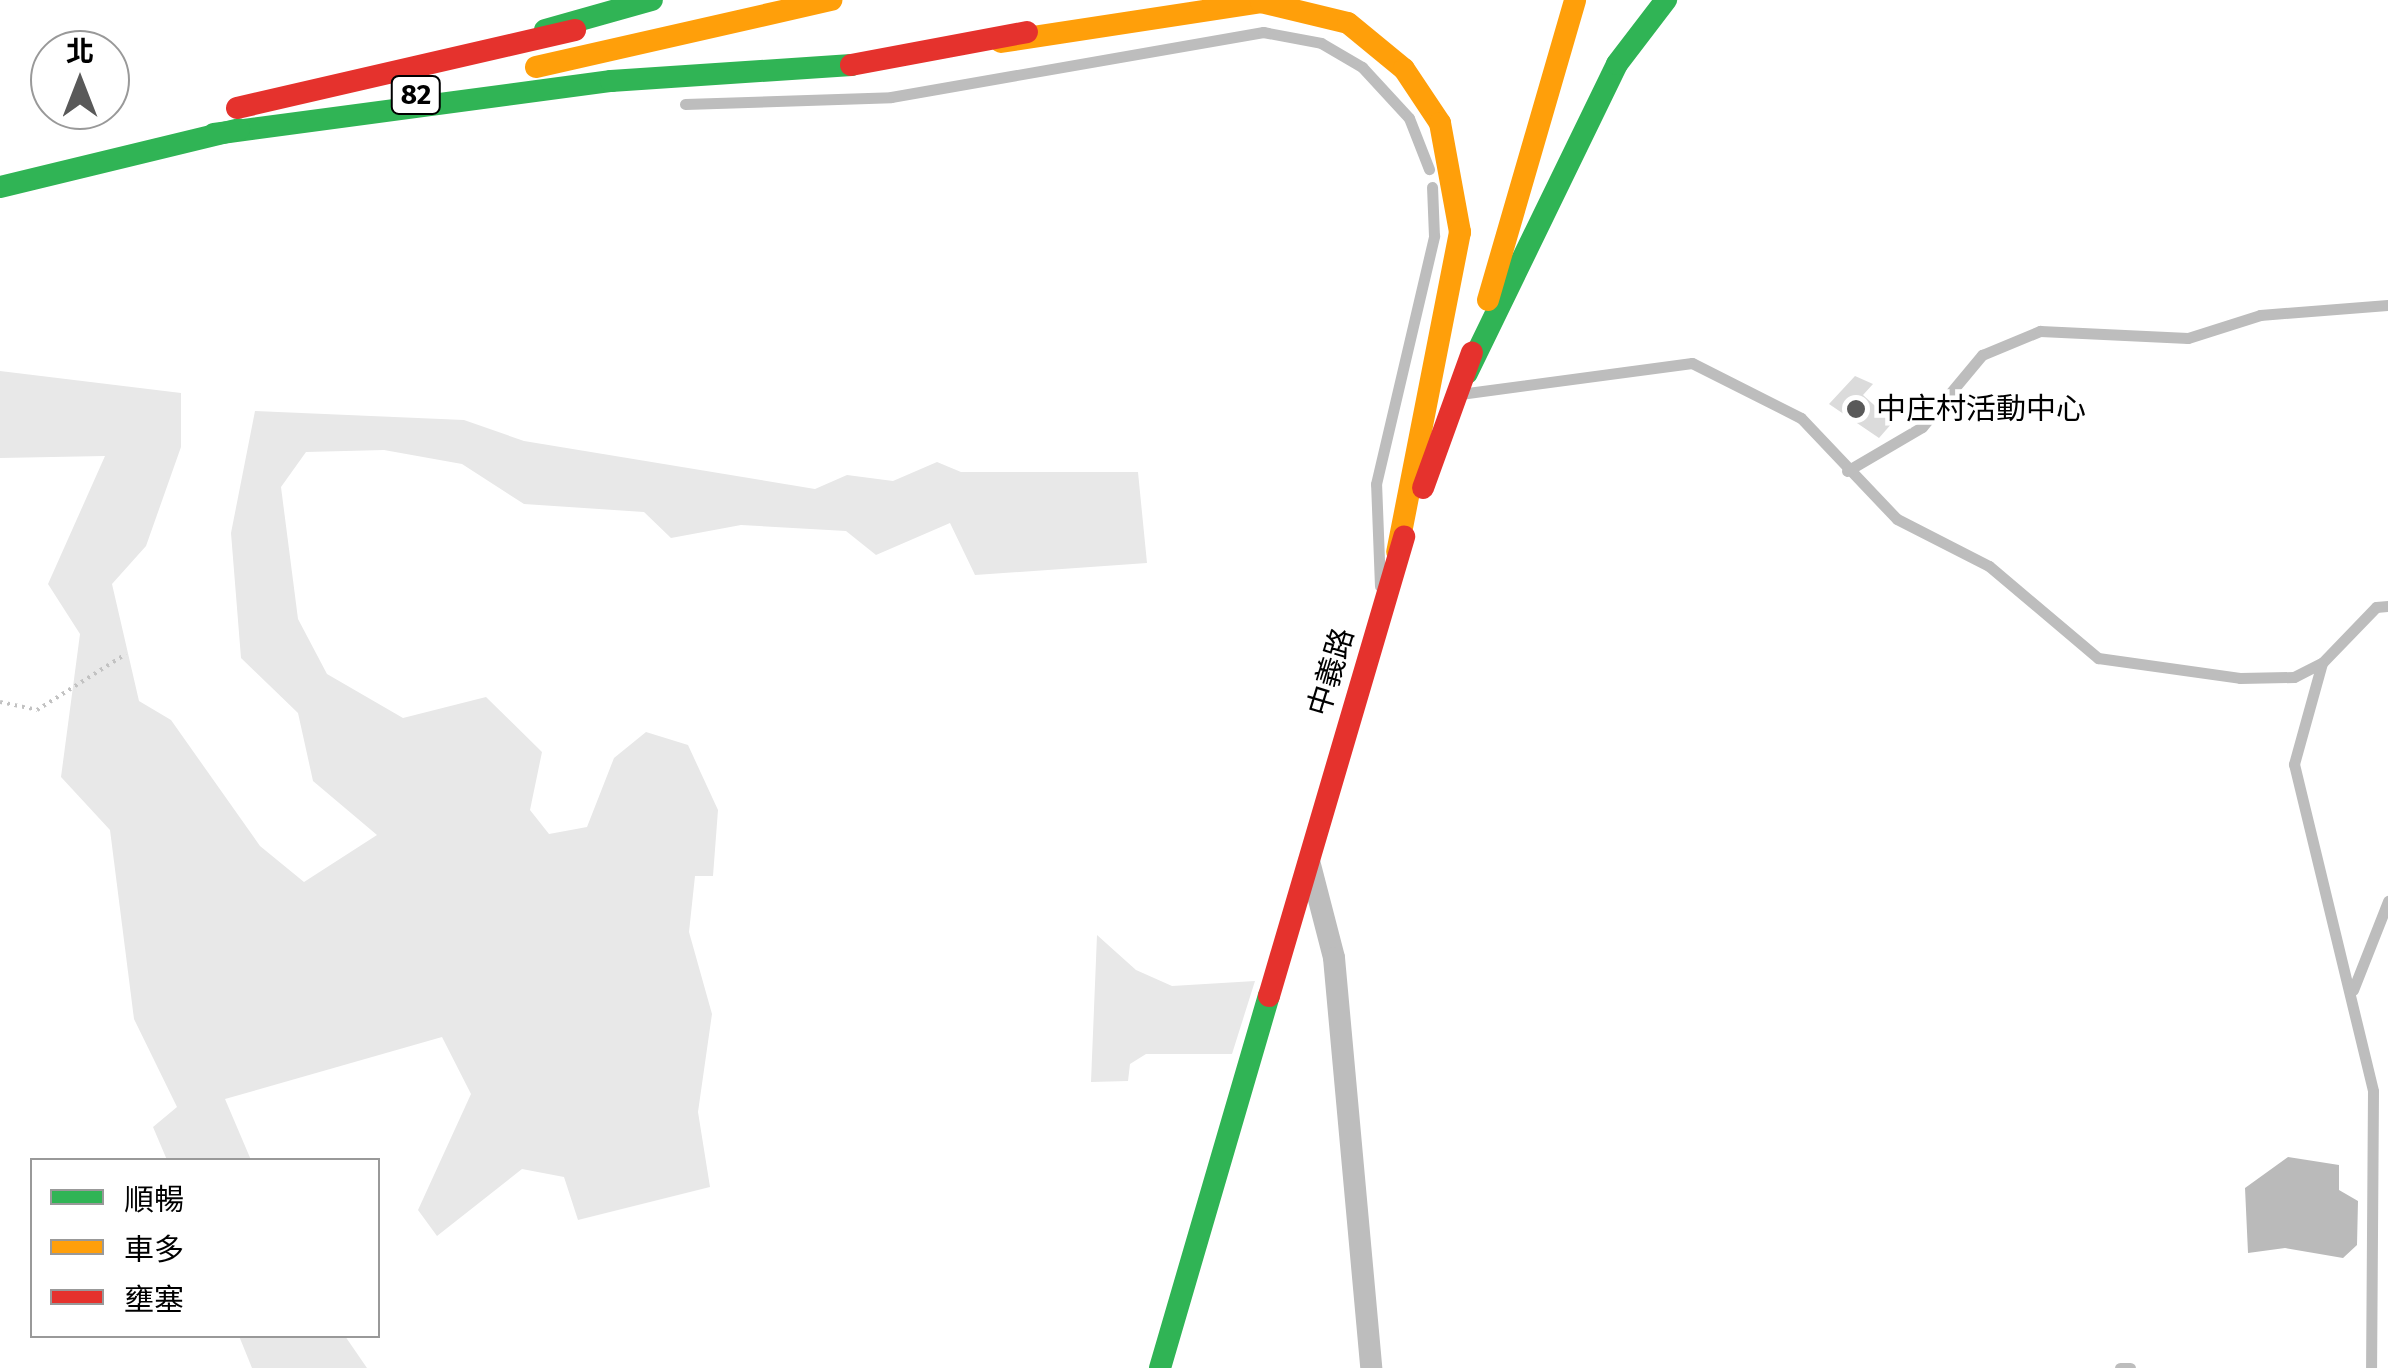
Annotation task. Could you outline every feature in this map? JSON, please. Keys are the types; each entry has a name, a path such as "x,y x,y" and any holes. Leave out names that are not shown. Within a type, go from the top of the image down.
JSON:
{"main road":[{"path":"415,67 652,0"},
{"name":"82","path":"0,187 214,134 832,0"},
{"path":"1002,42 1116,0"},
{"name":"中義路","path":"1160,1368 1397,552 1463,383 1575,0"},
{"path":"1463,383 1616,64 1666,0"},
{"path":"214,134 611,81 895,62 1261,2 1308,8 1380,44 1440,122 1454,178 1457,271 1397,552"},
{"name":"82","path":"0,162 686,4"}],"street":[{"path":"1308,856 1334,958 1371,1368"}],"lane":[{"path":"686,104 891,97 1236,31 1321,43 1362,67 1388,88 1423,143 1435,210 1376,484 1384,604"},
{"path":"1847,471 1922,427 1982,356 2040,331 2188,338 2260,314 2388,305"},
{"path":"1432,387 1692,363 1801,418 1847,471 1897,519 1988,566 2098,658 2240,678 2294,678 2322,663 2376,607 2388,606"},
{"path":"2322,663 2294,764 2353,990 2373,1091 2370,1368"},
{"path":"2353,990 2388,901"},
{"path":"2120,1368 2130,1368"}],"path":[{"path":"0,702 37,710 126,654"}],"shaded area":[{"path":"0,371 181,393 181,447 146,546 112,584 139,701 171,720 260,846 304,882 377,835 313,781 298,713 241,658 231,533 255,411 464,420 524,441 815,489 847,475 893,481 937,462 961,472 1138,472 1147,563 975,575 950,523 876,555 846,531 741,525 671,538 644,512 524,504 462,464 384,450 306,452 281,487 298,619 327,674 403,718 486,697 542,752 530,810 549,834 587,827 614,758 646,732 688,745 718,810 713,876 695,876 689,932 712,1014 698,1112 710,1187 578,1220 564,1177 522,1169 437,1236 418,1210 471,1094 442,1037 225,1099 250,1158 166,1158 153,1127 177,1107 134,1019 110,830 61,777 80,634 48,584 105,456 0,458"},
{"path":"1097,935 1136,970 1172,986 1255,981 1232,1054 1146,1054 1130,1064 1128,1081 1091,1082"},
{"path":"2288,1157 2339,1165 2339,1190 2358,1201 2357,1245 2343,1258 2285,1248 2248,1253 2245,1188"},
{"path":"240,1338 346,1338 367,1368 252,1368"}],"building":[{"name":"中庄村活動中心","path":"1855,376 1873,384 1863,395 1893,422 1879,438 1829,404"}],"traffic: fast":[{"path":"545,30 652,0"},
{"path":"1467,373 1617,64 1666,0"},
{"path":"214,134 611,81 851,65"},
{"path":"0,187 239,129"},
{"path":"1160,1368 1269,996"}],"traffic: slow":[{"path":"536,67 831,0"},
{"path":"1488,300 1575,0"},
{"path":"1001,42 1261,2 1348,23 1404,69 1440,123 1460,232 1397,552"}],"traffic: jam":[{"path":"237,108 575,30"},
{"path":"851,65 1027,32"},
{"path":"1423,488 1472,353"},
{"path":"1269,996 1404,536"}],"place":[{"name":"中庄村活動中心","path":"1856,409"}]}
